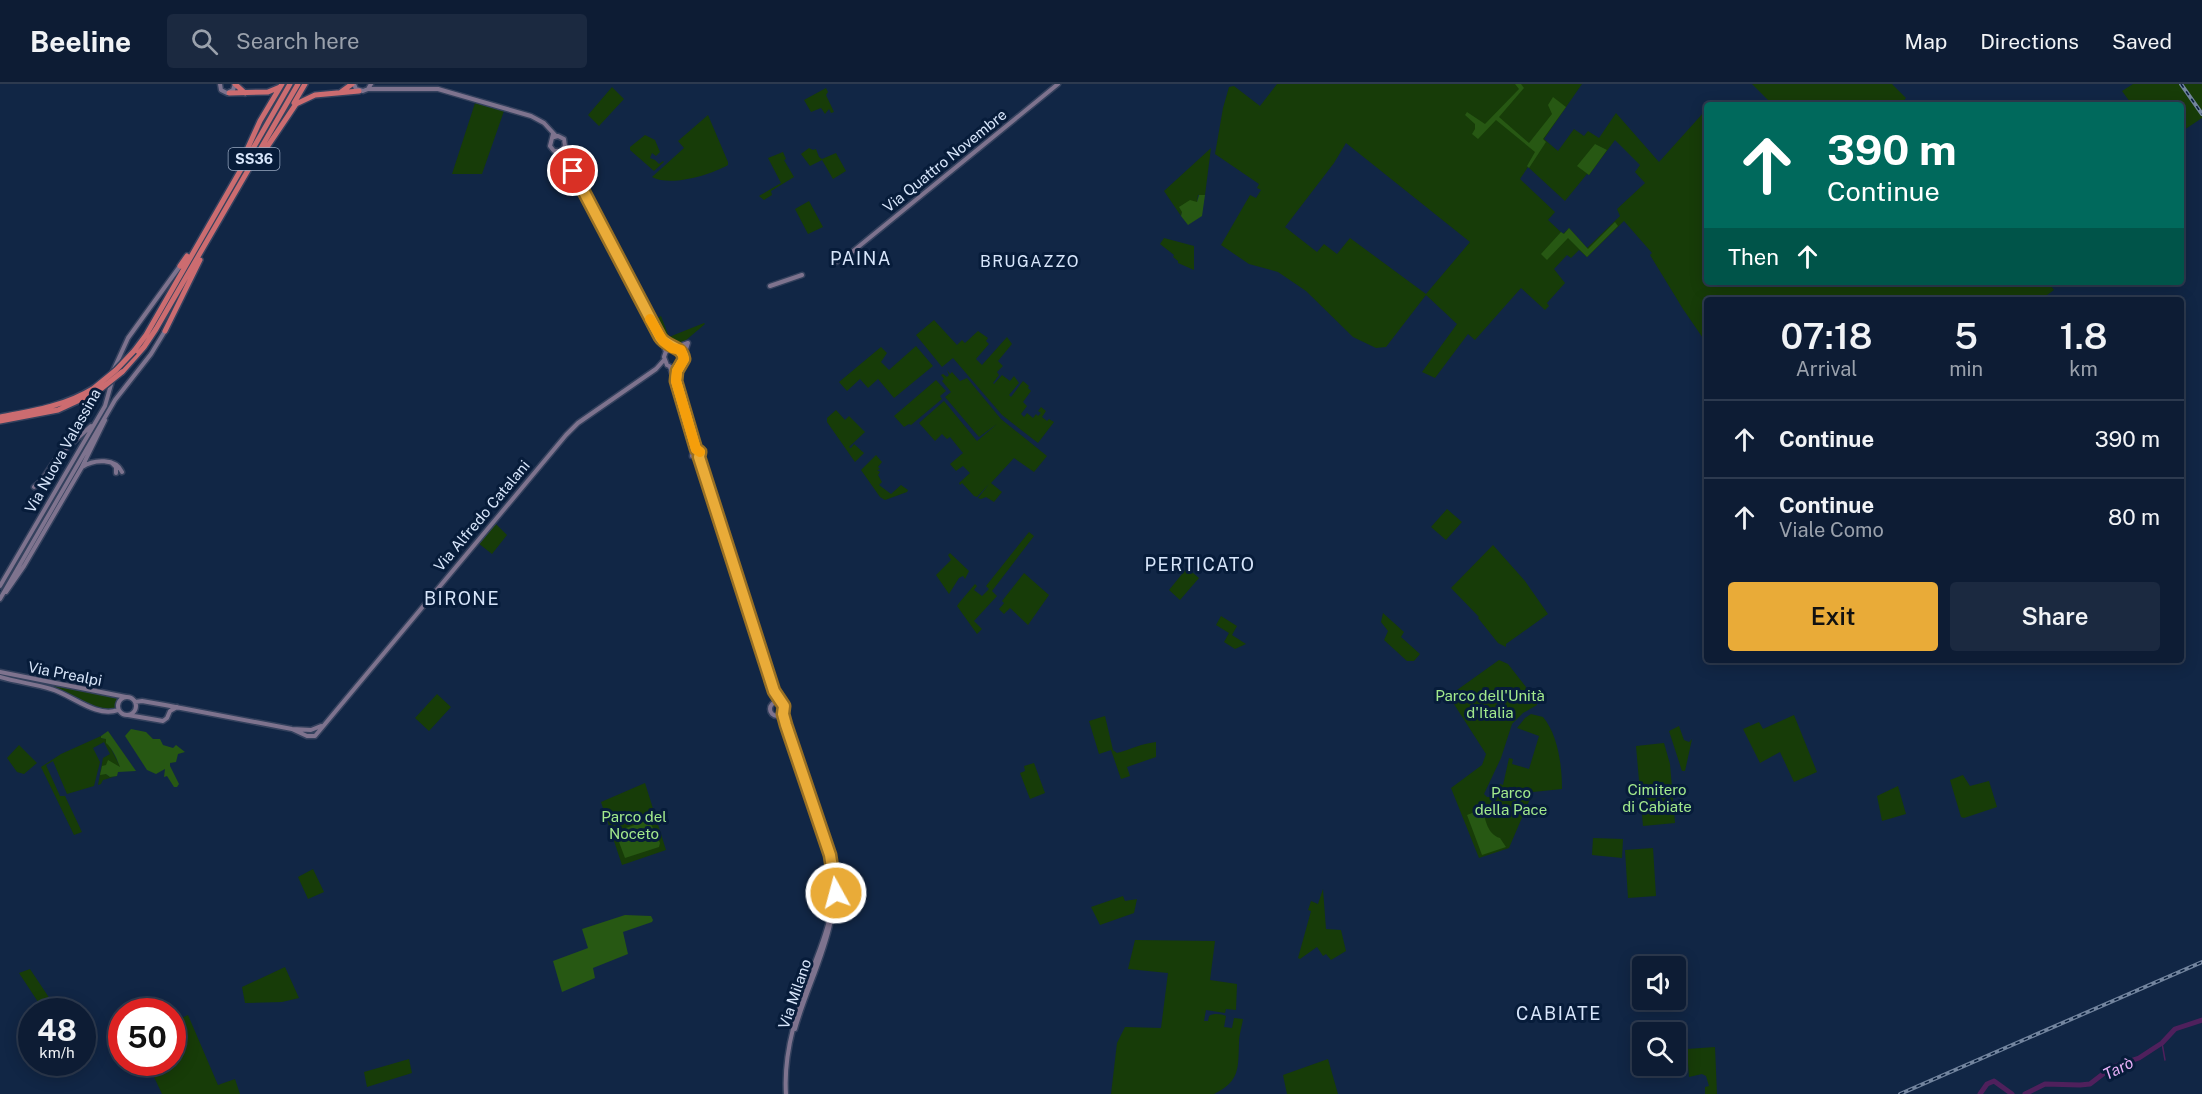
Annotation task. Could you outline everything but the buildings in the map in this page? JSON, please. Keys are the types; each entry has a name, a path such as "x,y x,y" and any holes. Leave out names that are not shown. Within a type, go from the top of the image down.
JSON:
{"highway":[{"path":"235,84 246,93"},
{"path":"229,93 259,93 275,90 282,84"},
{"path":"229,188 257,127 282,84"},
{"name":"SS36","path":"95,390 134,351 146,335 290,84"},
{"name":"SS36","path":"0,419 48,413 78,402 122,372 148,342 298,84"},
{"path":"242,182 274,138 305,84"},
{"path":"340,93 353,84"},
{"path":"292,107 303,99 321,94 359,91"},
{"path":"259,93 267,98 268,108"},
{"name":"SS36","path":"180,266 208,225"},
{"name":"SS36","path":"165,331 211,234"}],"main road":[{"path":"220,84 223,91 229,93 235,84"},
{"path":"353,84 359,91 383,88 438,89 531,116 544,123 554,135 564,139 566,144 562,152"},
{"path":"368,89 373,84 383,88"},
{"name":"Via Quattro Novembre","path":"836,262 846,257 1058,84"},
{"path":"554,135 550,146 554,151 562,152"},
{"path":"562,152 663,341 666,352 664,360 676,381 696,449 700,452 699,457 774,691 785,708 783,714 774,716"},
{"name":"Via Nuova Valassina","path":"0,586 108,399 112,374 122,350 180,266"},
{"path":"770,286 802,275"},
{"name":"Via Nuova Valassina","path":"0,599 118,394 151,354 165,331"},
{"path":"663,341 672,348"},
{"path":"666,352 688,343 683,354 684,359 678,367 676,381"},
{"path":"678,348 683,354"},
{"name":"Via Alfredo Catalani","path":"313,737 566,435 578,423 656,369 664,360"},
{"path":"668,366 678,367"},
{"name":"Via Alfredo Catalani","path":"656,369 668,366"},
{"path":"0,599 25,565 82,467 110,408"},
{"path":"34,487 44,478 59,455 96,421"},
{"path":"89,453 92,460 97,462"},
{"path":"82,467 97,462 111,462 119,466 122,472"},
{"path":"111,462 116,467 116,473"},
{"path":"44,478 46,483"},
{"name":"Via Prealpi","path":"0,672 126,698"},
{"name":"Via Prealpi","path":"0,677 55,690 97,709 112,712 118,710"},
{"path":"774,691 770,710 786,725"},
{"path":"177,707 171,710 163,721 122,714 118,710 120,701 126,698 135,702 142,701 177,707 292,729 306,730 322,726"},
{"path":"128,715 135,710 135,702"},
{"path":"772,703 780,702"},
{"name":"Via Milano","path":"783,714 834,872 836,893 834,912 789,1050 785,1071 787,1093"},
{"path":"292,729 313,737"},
{"path":"306,730 313,737"}],"green space":[{"path":"1277,84 1582,84 1544,139 1558,151 1574,129 1584,136 1588,131 1599,138 1616,113 1659,162 1704,112 1704,285 2050,285 2054,290 2044,297 1704,297 1704,340 1650,255 1652,253 1624,221 1587,257 1579,250 1571,258 1567,255 1554,269 1565,283 1547,303 1549,306 1545,310 1521,288 1475,340 1468,334 1435,378 1422,372 1457,324 1426,295 1386,347 1376,348 1353,337 1306,291 1278,272 1249,264 1221,245 1250,195 1256,198 1261,190 1257,188 1259,184 1215,154 1223,108 1229,87 1234,86 1260,106","holes":["1615,140 1640,165 1635,172 1645,183 1617,209 1620,216 1587,248 1569,228 1563,234 1548,220 1555,212 1520,179 1528,167 1565,201 1587,174 1589,175","1346,143 1470,242 1426,294 1350,238 1337,254 1324,244 1317,252 1285,227 1334,163"]},
{"path":"1515,84 1521,84 1524,88 1499,117 1529,143 1552,114 1548,105 1553,97 1566,107 1543,139 1546,142 1529,168 1527,166 1535,152 1496,120 1478,139 1472,134 1475,124 1465,115 1467,112 1485,124 1519,89"},
{"path":"1752,84 1892,84 1906,98 1903,102 1769,101"},
{"path":"2133,84 2202,84 2202,118 2184,130 2184,102 2130,102 2122,91"},
{"path":"612,87 624,99 599,126 588,115"},
{"path":"826,88 828,92 826,95 834,112 831,113 829,109 825,114 821,108 811,112 804,100"},
{"path":"475,103 504,111 482,174 452,174"},
{"path":"708,115 728,165 701,176 680,180 669,181 652,177 684,148 678,141"},
{"path":"645,135 655,140 660,152 656,156 652,153 650,158 659,164 664,162 654,171 630,150 630,147"},
{"path":"1595,144 1607,150 1589,175 1577,166"},
{"path":"809,148 816,149 822,159 836,153 846,171 833,179 822,160 810,166 801,154"},
{"path":"1211,148 1205,195 1198,195 1197,202 1182,212 1181,216 1164,191"},
{"path":"783,152 786,159 784,160 794,177 771,191 772,195 764,200 759,196 781,183 768,158"},
{"path":"1199,195 1205,195 1202,216 1188,225 1181,216 1182,212 1179,207 1190,200 1197,202"},
{"path":"809,201 823,227 808,234 795,209"},
{"path":"1615,222 1618,226 1587,257 1568,238 1547,260 1541,254 1561,232 1564,234 1569,228 1588,249"},
{"path":"1164,238 1194,246 1194,270 1178,263 1174,255 1160,244"},
{"path":"661,316 669,337 705,324 676,346 668,342 660,332 655,320"},
{"path":"934,320 957,345 962,340 965,343 978,331 988,338 986,341 989,344 976,359 982,365 1007,337 1012,344 998,361 1003,366 997,372 999,375 993,383 1002,375 1010,381 1014,376 1019,383 1009,395 1011,397 1023,381 1029,386 1031,391 1023,402 1027,406 1021,414 1024,417 1027,413 1033,418 1036,414 1038,416 1041,413 1038,411 1041,407 1046,411 1042,417 1054,422 1038,443 1002,415 953,358 942,367 916,335"},
{"path":"916,346 933,366 894,398 878,379 868,388 860,379 847,391 839,382 881,347 887,353 881,362 889,370"},
{"path":"947,370 960,381 967,378 1001,419 1047,456 1034,472 1014,458 991,483 1002,492 994,502 986,497 978,498 989,484 977,497 962,483 960,485 959,483 970,473 963,466 956,471 950,464 963,453 950,437 947,439 942,434 935,441 919,423 944,401 977,441 997,424 979,437 945,397 951,392 942,381 944,379 941,375 947,377 949,375"},
{"path":"936,380 946,391 940,396 942,399 911,425 904,427 894,416"},
{"path":"836,410 845,420 849,416 865,432 849,447 851,448 854,444 864,453 855,462 827,422 827,418"},
{"path":"876,455 882,462 878,467 880,469 877,470 880,472 878,475 882,482 879,485 891,494 901,485 908,490 907,492 885,500 880,497 861,470"},
{"path":"1447,509 1462,522 1446,540 1431,527"},
{"path":"495,523 507,535 492,554 478,543"},
{"path":"1029,532 1034,536 992,591 997,596 974,621 982,629 977,634 957,606 975,584 977,586 974,590 982,596 989,589 986,586"},
{"path":"1493,545 1525,581 1548,614 1506,644 1506,647 1498,643 1479,617 1451,588"},
{"path":"950,553 969,571 965,579 963,576 959,578 949,594 936,575 951,560 948,555"},
{"path":"1187,568 1199,578 1180,600 1169,590"},
{"path":"1024,573 1049,595 1028,625 1010,608 1004,614 999,609 1004,603 1002,601"},
{"path":"1383,613 1404,632 1401,637 1420,654 1414,661 1407,661 1384,640 1388,631 1381,622"},
{"path":"1221,616 1237,626 1232,635 1246,644 1235,649 1224,642 1229,633 1216,625"},
{"name":"Parco dell'Unità d'Italia","path":"1499,660 1508,664 1537,701 1537,705 1523,713 1512,724 1501,758 1484,794 1492,797 1500,784 1503,785 1509,758 1513,759 1512,764 1529,769 1539,736 1517,728 1531,714 1543,717 1556,741 1562,789 1533,792 1509,848 1479,858 1451,788 1482,765 1486,754 1452,701 1460,695 1457,690"},
{"path":"0,674 118,700 115,709 102,709 63,692 0,676"},
{"path":"437,694 451,707 429,731 415,718"},
{"path":"1794,715 1817,772 1794,782 1780,752 1760,763 1743,729 1759,722 1763,729"},
{"path":"1105,716 1113,750 1117,753 1156,742 1156,757 1127,767 1130,776 1121,779 1111,750 1099,754 1089,721"},
{"path":"1679,726 1684,740 1689,742 1692,739 1685,771 1682,771 1669,731"},
{"path":"131,729 146,732 153,739 160,739 163,745 173,748 176,745 185,752 178,754 176,762 170,763 179,784 177,787 174,787 167,776 164,777 165,769 156,774 147,770 125,736"},
{"path":"108,731 136,771 118,772 117,776 110,777 106,774 100,775 102,766 106,765 108,760 120,767 106,739 101,738"},
{"path":"101,736 106,739 121,768 107,765 105,766 106,774 110,777 117,776 103,780 98,785 103,758 110,754 104,742 93,748 100,762 94,786 67,794 53,761 46,765 60,796 65,796 82,832 74,835 41,767 61,754"},
{"name":"Cimitero di Cabiate","path":"1664,743 1670,764 1675,823 1643,826 1636,746"},
{"path":"19,745 37,763 24,774 17,772 7,758"},
{"path":"1034,763 1045,793 1030,799 1020,773 1025,771 1024,766"},
{"path":"1963,775 1970,786 1989,781 1997,807 1961,817 1950,780"},
{"name":"Parco del Noceto","path":"645,783 666,850 622,865 601,802"},
{"path":"1898,786 1906,814 1882,821 1877,796"},
{"path":"1482,809 1490,830 1506,847 1482,855 1467,815"},
{"path":"649,820 660,843 659,847 625,858 616,834 620,830"},
{"path":"1593,838 1623,839 1622,858 1592,855"},
{"path":"1653,848 1656,896 1628,898 1625,850"},
{"path":"313,869 324,892 308,899 298,877"},
{"path":"1323,889 1326,929 1341,930 1346,951 1331,960 1326,954 1323,956 1317,947 1300,959 1298,958 1311,911 1308,910 1311,901 1318,904"},
{"path":"1123,896 1125,901 1137,899 1134,913 1100,925 1091,907"},
{"path":"625,915 651,916 653,920 623,932 628,954 593,968 595,978 562,992 553,961 588,948 582,929"},
{"path":"1135,940 1215,941 1210,980 1237,984 1236,1010 1226,1009 1225,1013 1206,1010 1204,1021 1208,1021 1209,1016 1215,1014 1226,1016 1224,1027 1232,1028 1234,1018 1243,1019 1236,1073 1229,1084 1214,1094 1111,1094 1117,1043 1125,1027 1161,1028 1168,973 1128,969"},
{"path":"285,967 299,998 282,1002 245,1003 242,987"},
{"path":"30,969 49,998 35,998 19,973"},
{"path":"188,1015 218,1085 235,1079 240,1094 162,1094 154,1076 186,1076 186,1016"},
{"path":"1715,1047 1717,1094 1705,1094 1705,1087 1709,1086 1706,1076 1702,1074 1689,1077 1687,1049"},
{"path":"409,1059 412,1073 367,1087 364,1072"},
{"path":"1328,1059 1338,1094 1287,1094 1283,1075"}],"waterway":[{"name":"Tarò","path":"2025,1094 2045,1084 2090,1084 2112,1067 2139,1058 2162,1043 2175,1029 2202,1020"},
{"path":"2162,1043 2165,1060"},
{"name":"Tarò","path":"1980,1094 1987,1084 1994,1081 2012,1094"}],"railway":[{"path":"2181,84 2202,114"},
{"path":"1900,1094 2202,962"}],"slow traffic":[{"path":"650,319 663,341 672,348 678,348 683,354 684,359 678,367 676,381 696,449 700,452"}],"district":[{"name":"PAINA","path":"861,259"},
{"name":"BRUGAZZO","path":"1030,261"},
{"name":"PERTICATO","path":"1200,565"},
{"name":"BIRONE","path":"462,599"},
{"name":"CABIATE","path":"1559,1014"}],"route":[{"path":"573,171 660,337 666,344 672,348 678,348 683,354 684,359 678,367 676,381 774,691 785,708 783,714 786,725 822,837 830,855 836,893"}],"park label":[{"name":"Parco della Pace","path":"1511,802"}]}
